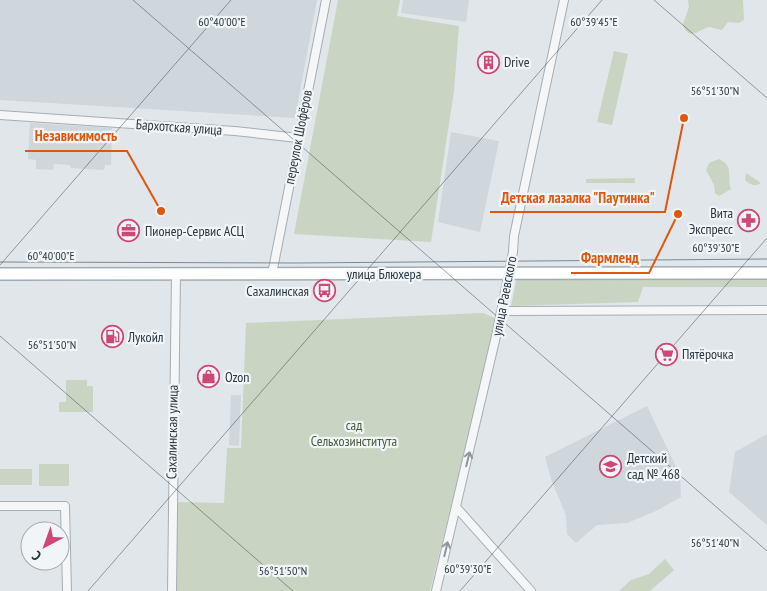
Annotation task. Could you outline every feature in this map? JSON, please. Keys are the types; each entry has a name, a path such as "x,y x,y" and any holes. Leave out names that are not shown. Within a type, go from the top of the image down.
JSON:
{"main road":[{"name":"улица Блюхера","path":"0,274 767,273"}],"street":[{"name":"переулок Шофёров","path":"272,274 326,0"},
{"name":"улица Раевского","path":"436,591 502,311 514,236 564,0"},
{"name":"Бархотская улица","path":"0,115 235,131 298,138"},
{"name":"Сахалинская улица","path":"172,591 176,274"},
{"path":"502,311 767,310"},
{"path":"0,506 65,506 67,591"},
{"path":"456,507 531,591"}],"shaded area":[{"path":"0,0 317,0 295,118 0,100"},
{"path":"403,0 469,0 466,22 401,13"},
{"path":"30,123 112,128 111,165 105,165 104,170 71,168 70,165 54,164 53,170 36,169 36,160 28,159"},
{"path":"451,132 499,141 480,232 438,222"},
{"path":"231,395 241,395 239,446 229,445"},
{"name":"Детский сад № 468","path":"647,406 680,475 681,497 656,511 627,523 597,525 576,543 567,534 566,515 552,482 545,457"},
{"path":"767,434 767,525 729,492 735,452"}],"green space":[{"path":"338,0 400,0 397,16 459,26 454,91 431,242 294,234"},
{"path":"688,0 743,0 744,20 739,23 728,22 722,30 709,27 691,34 685,29 683,24 689,7"},
{"path":"614,51 628,54 612,125 597,122"},
{"path":"719,159 729,168 731,189 719,196 715,193 714,185 706,170 709,163"},
{"path":"746,173 761,183 753,185 749,183 745,180"},
{"path":"635,178 635,183 586,183 586,179"},
{"path":"517,277 767,277 767,287 643,287 638,302 511,306"},
{"name":"сад Сельхозинститута","path":"483,313 497,319 430,591 177,591 176,502 224,503 227,448 241,448 246,323"},
{"path":"66,380 87,380 87,386 93,386 93,412 59,412 59,402 66,402"},
{"path":"39,464 69,464 69,486 39,486"},
{"path":"0,469 32,469 32,485 0,485"},
{"path":"665,559 674,570 650,591 619,591 631,580 649,574"}],"tram line":[{"path":"0,262 297,263 767,259"}],"place":[{"name":"Drive","path":"488,62"},
{"name":"Детская лазалка \"Паутинка\"","path":"684,118"},
{"name":"Независимость","path":"161,211"},
{"name":"Фармленд","path":"678,214"},
{"name":"Вита Экспресс","path":"749,221"},
{"name":"Пионер-Сервис АСЦ","path":"129,231"},
{"name":"Сахалинская","path":"325,291"},
{"name":"Лукойл","path":"112,337"},
{"name":"Пятёрочка","path":"666,354"},
{"name":"Ozon","path":"209,377"},
{"name":"Детский сад № 468","path":"611,466"}]}
